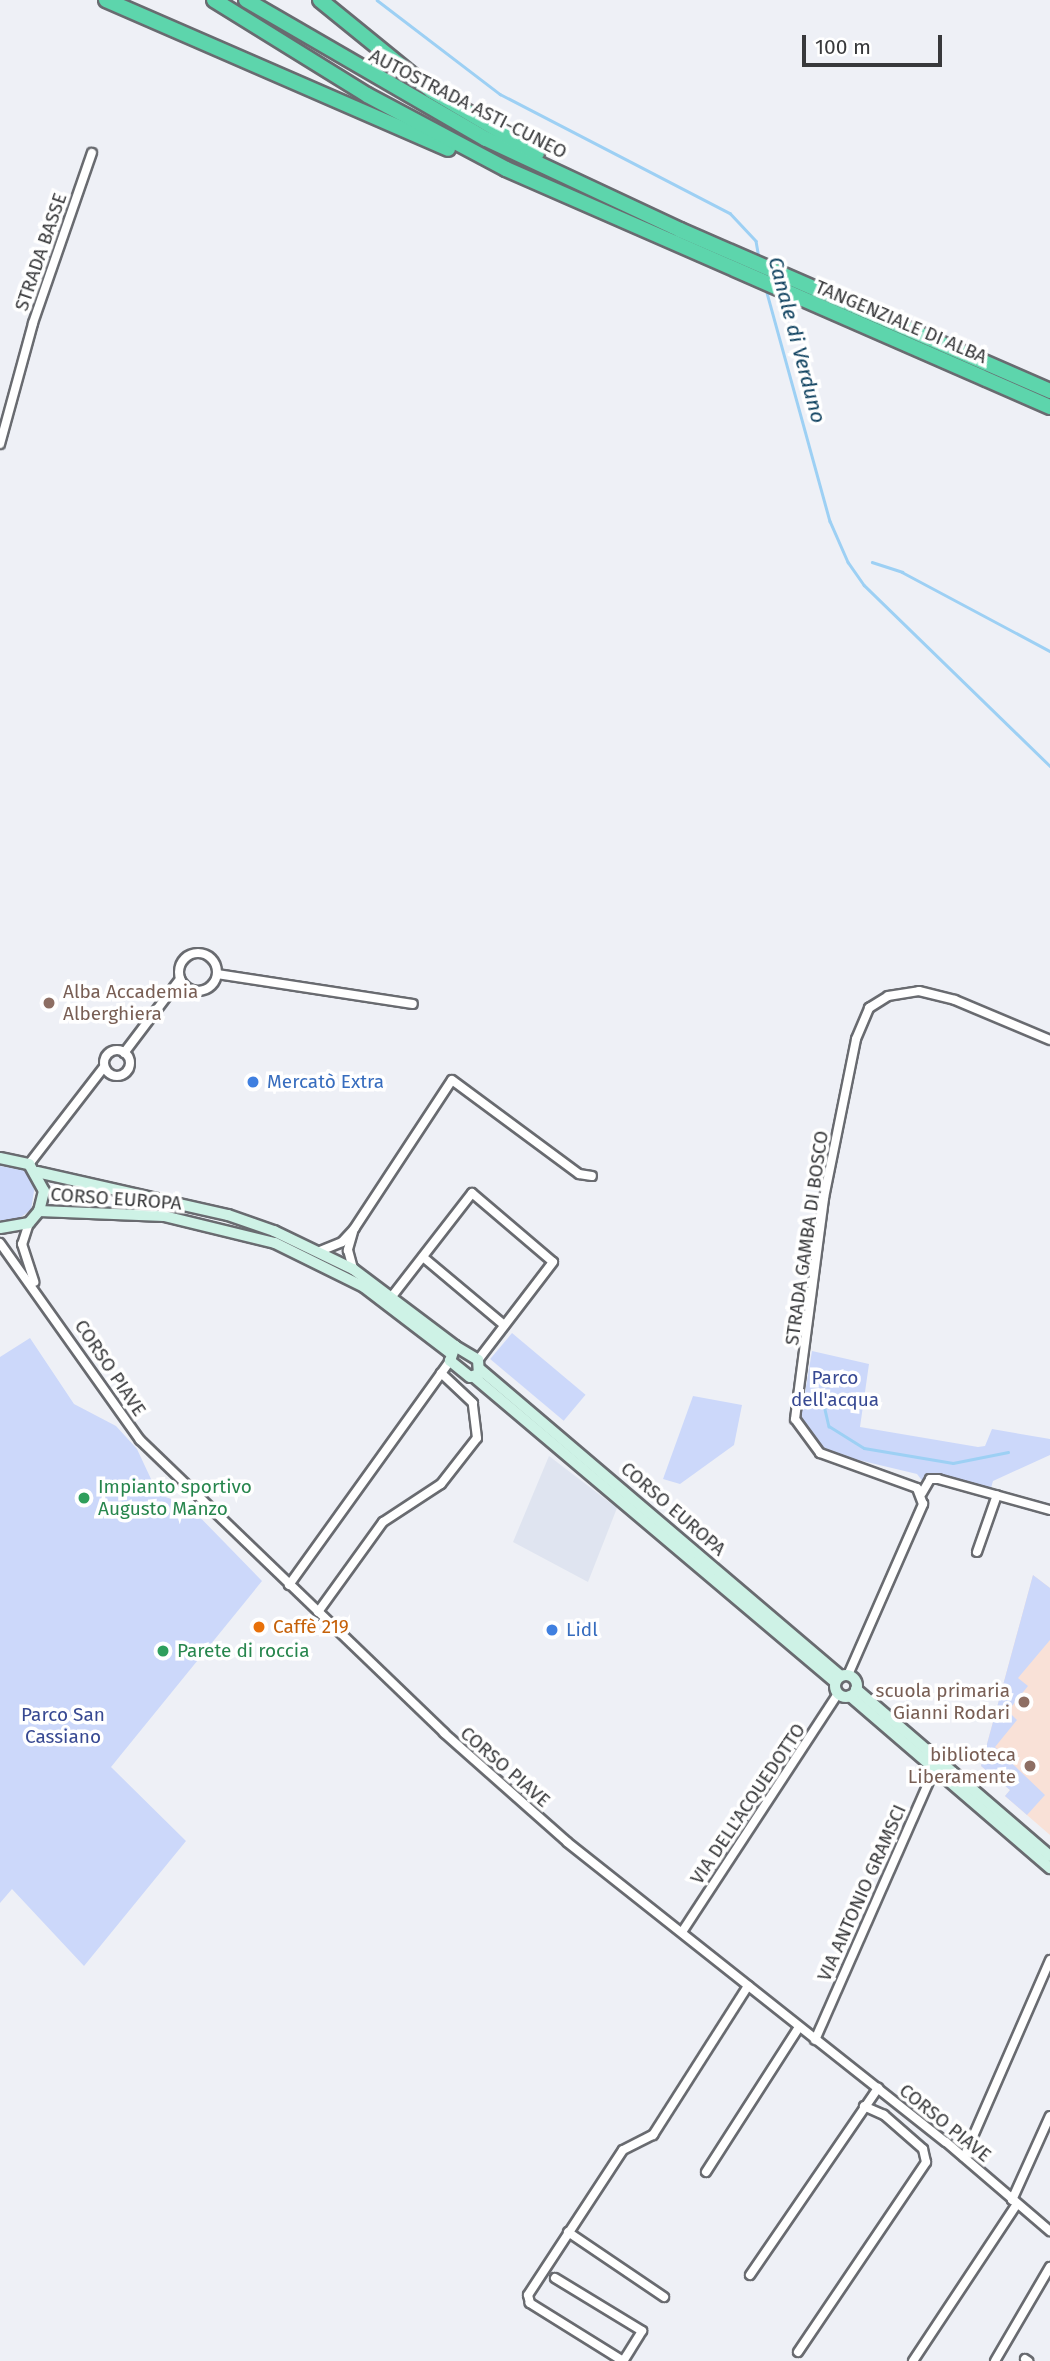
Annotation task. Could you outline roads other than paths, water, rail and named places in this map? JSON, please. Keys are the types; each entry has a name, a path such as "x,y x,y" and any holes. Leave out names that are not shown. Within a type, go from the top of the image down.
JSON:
{"highway":[{"path":"106,0 506,169"},
{"name":"AUTOSTRADA ASTI-CUNEO","path":"214,0 367,95 506,169"},
{"name":"AUTOSTRADA ASTI-CUNEO","path":"246,0 439,114 731,253"},
{"path":"320,0 467,114 731,253"},
{"name":"TANGENZIALE DI ALBA","path":"506,169 802,301 1050,407"},
{"name":"TANGENZIALE DI ALBA","path":"731,253 1050,391"}],"main road":[{"name":"CORSO EUROPA","path":"0,1158 228,1215 320,1251 393,1295 451,1353"},
{"path":"0,1228 29,1223 39,1211 44,1191 33,1168"},
{"name":"CORSO EUROPA","path":"39,1211 164,1216 275,1242 364,1287 451,1353"},
{"path":"451,1353 478,1369"},
{"path":"451,1353 478,1369"},
{"name":"CORSO EUROPA","path":"478,1369 562,1447 842,1678"},
{"name":"CORSO EUROPA","path":"478,1369 842,1678"},
{"path":"842,1678 848,1693 1050,1856"},
{"path":"842,1678 848,1693"},
{"path":"937,1765 1050,1868"}],"street":[{"name":"STRADA BASSE","path":"0,444 33,323 92,153"},
{"path":"124,1053 180,979 180,966 193,954 210,958 217,974"},
{"path":"180,979 199,991 211,986 217,974"},
{"path":"217,974 413,1004"},
{"name":"STRADA GAMBA DI BOSCO","path":"922,1493 820,1453 795,1419 829,1170 856,1039 869,1008 888,996 919,991 1050,1040"},
{"path":"33,1168 104,1067 109,1053 124,1053"},
{"path":"104,1067 113,1076 125,1073 130,1063 124,1053"},
{"path":"320,1251 342,1242 354,1229 452,1080 579,1174 592,1176"},
{"path":"393,1295 472,1192 553,1262 504,1325 478,1369"},
{"path":"29,1223 22,1244 40,1294"},
{"path":"353,1269 348,1250 354,1229"},
{"path":"0,1243 40,1294"},
{"path":"423,1256 504,1325"},
{"name":"CORSO PIAVE","path":"40,1294 140,1440 318,1612 567,1842 964,2157 1050,2231"},
{"path":"289,1585 441,1373 451,1353"},
{"path":"318,1612 383,1522 441,1484 477,1438 473,1403 441,1373"},
{"path":"842,1678 913,1531 922,1493 930,1479 1050,1510"},
{"path":"977,1552 997,1495"},
{"name":"VIA DELL'ACQUEDOTTO","path":"682,1932 848,1693"},
{"name":"VIA ANTONIO GRAMSCI","path":"815,2040 937,1765"},
{"path":"964,2157 1050,1960"},
{"path":"555,2278 642,2331 623,2361 530,2303 531,2289 623,2150 653,2135 748,1986"},
{"path":"706,2172 799,2027"},
{"path":"750,2275 878,2088"},
{"path":"798,2352 926,2162 923,2149 884,2115 864,2106"},
{"path":"913,2361 1015,2202 1050,2116"},
{"path":"568,2232 664,2297"},
{"path":"995,2361 1050,2266"}],"waterway":[{"name":"Canale di Verduno","path":"377,0 500,94 730,213 756,241 759,258"},
{"name":"Canale di Verduno","path":"766,289 830,521 848,562 864,585 1050,766"},
{"path":"872,562 902,572 1050,651"},
{"path":"830,1394 824,1405 829,1426 864,1448 953,1463 1008,1452"}],"place":[{"name":"Alba Accademia Alberghiera","path":"49,1003"},
{"name":"Mercatò Extra","path":"253,1082"},
{"name":"Impianto sportivo Augusto Manzo","path":"84,1498"},
{"name":"Caffè 219","path":"259,1627"},
{"name":"Lidl","path":"552,1630"},
{"name":"Parete di roccia","path":"163,1651"},
{"name":"scuola primaria Gianni Rodari","path":"1024,1702"},
{"name":"biblioteca Liberamente","path":"1030,1766"}],"park label":[{"name":"Parco dell'acqua","path":"835,1389"},
{"name":"Parco San Cassiano","path":"63,1726"}]}
